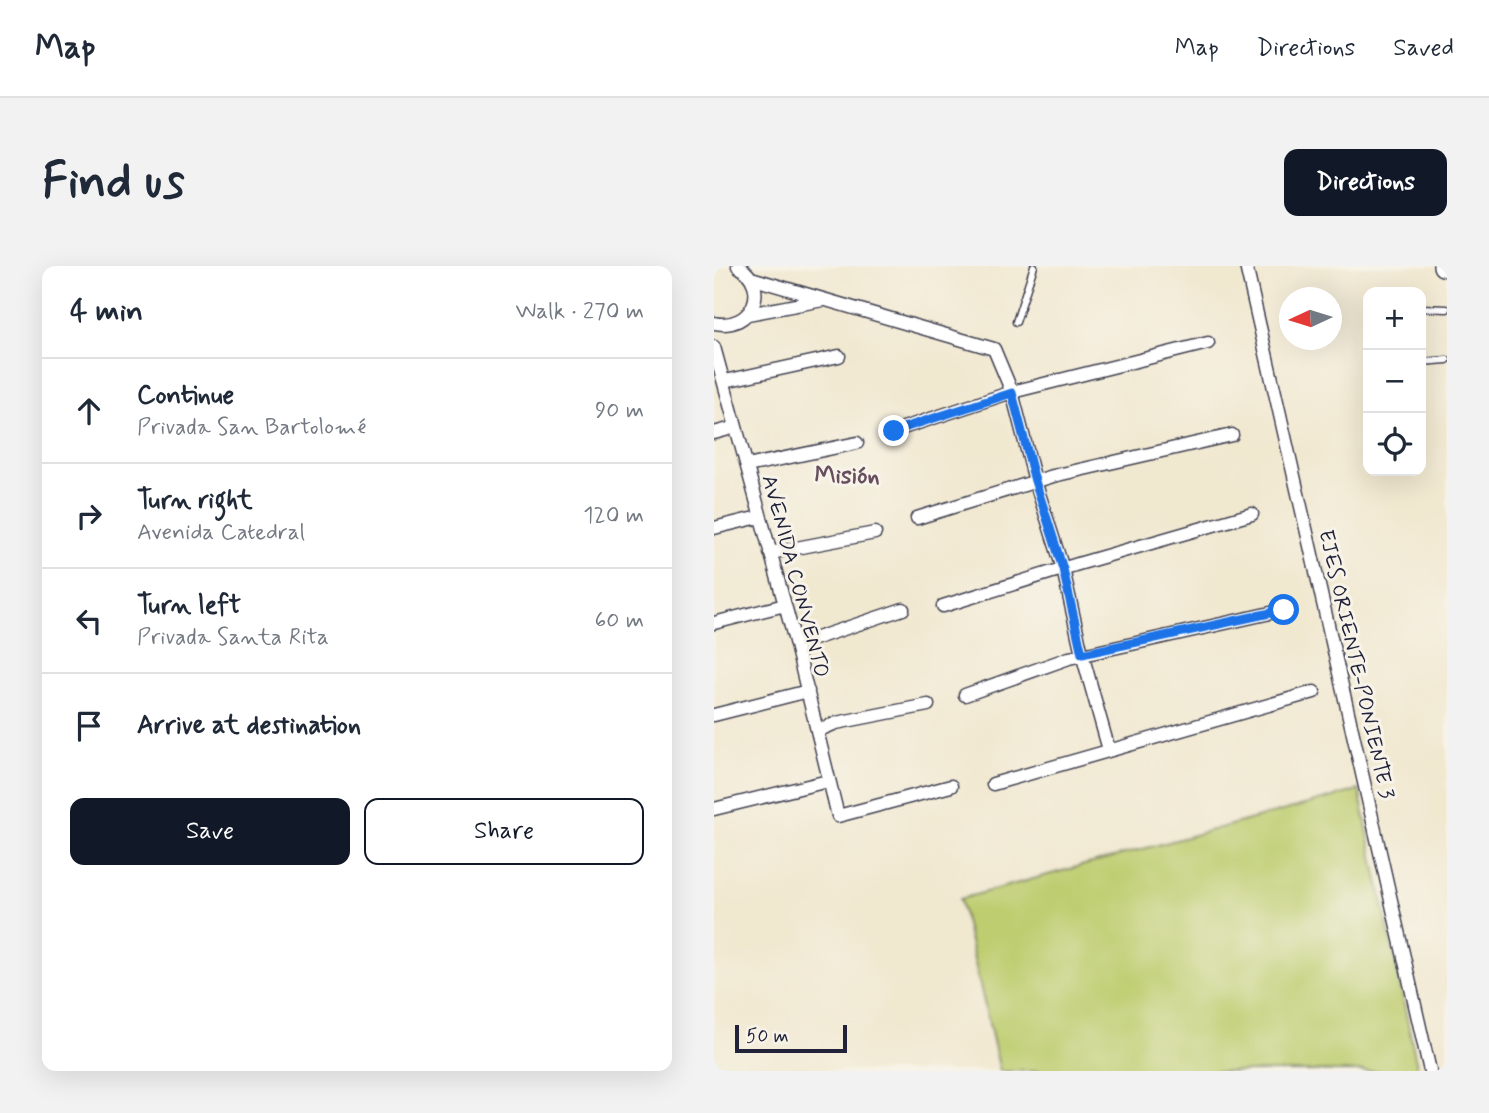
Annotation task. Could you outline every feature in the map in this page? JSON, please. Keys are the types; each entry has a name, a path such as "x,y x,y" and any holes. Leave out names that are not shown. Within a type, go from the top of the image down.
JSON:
{"street":[{"path":"738,266 751,278 994,349 1012,393 1035,481 1063,569 1082,654 1109,750"},
{"name":"EJES ORIENTE-PONIENTE 3","path":"1247,266 1430,1071"},
{"path":"714,323 727,325 738,322 748,314 756,297 751,278"},
{"path":"748,314 827,299"},
{"path":"894,431 1012,393 1208,342"},
{"name":"AVENIDA CONVENTO","path":"714,347 819,730 838,816 951,786"},
{"path":"725,381 839,356"},
{"path":"714,433 736,427"},
{"path":"917,517 1035,481 1232,435"},
{"path":"747,466 857,443"},
{"path":"943,606 1252,514"},
{"path":"714,528 759,517"},
{"path":"770,553 876,533"},
{"path":"714,623 785,605"},
{"path":"796,645 903,609"},
{"path":"965,695 1082,654 1284,610"},
{"path":"714,715 808,691"},
{"path":"993,784 1314,692"},
{"path":"819,730 836,723 929,705"},
{"path":"714,809 828,780"}],"lane":[{"path":"1016,322 1034,266"},
{"path":"1426,308 1447,309"},
{"path":"1426,362 1447,360"}],"green space":[{"path":"1359,790 1418,1071 1000,1071 960,899"}],"district":[{"name":"Misión","path":"847,475"}],"route":[{"path":"894,431 1012,393 1035,481 1063,569 1082,654 1284,610"}]}
